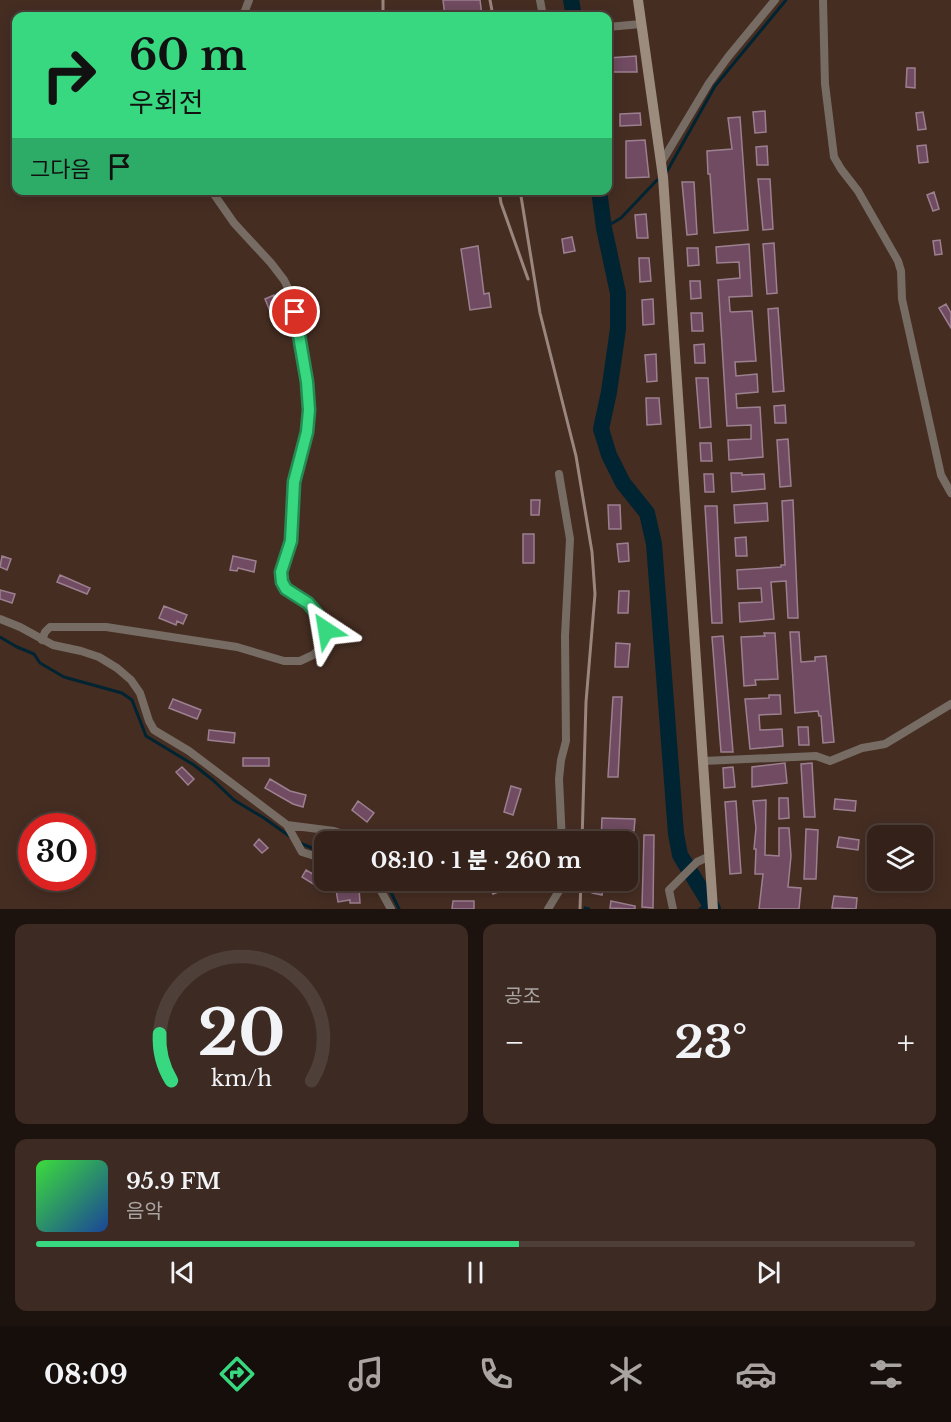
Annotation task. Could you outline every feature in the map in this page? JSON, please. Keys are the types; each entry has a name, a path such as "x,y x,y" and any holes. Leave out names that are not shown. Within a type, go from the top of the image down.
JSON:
{"street":[{"path":"638,0 661,163 712,909"},
{"path":"661,163 709,83 775,0"},
{"path":"823,0 825,84 834,157 858,191 898,261 901,271 902,299 941,475 951,493"},
{"path":"612,27 641,24"},
{"path":"42,640 50,627 106,627 237,647 284,661 300,661 314,655 323,645 326,630 318,615 308,603 286,589 282,582 281,572 291,541 294,482 307,432 309,410 300,331 291,294 284,280 234,223 214,195"},
{"path":"559,474 570,539 565,636 566,741 559,779 561,831"},
{"path":"0,619 53,645 99,657 117,668 140,693 154,730 189,752 287,825 302,852 314,856"},
{"path":"703,761 816,756 830,761 855,751 885,744 951,704"},
{"path":"287,825 334,831"},
{"path":"673,909 669,890 697,862 710,856"},
{"path":"381,891 391,909"},
{"path":"548,909 559,891"}],"building":[{"path":"443,0 480,0 482,12 444,12"},
{"path":"636,56 637,72 612,72 612,58"},
{"path":"907,68 915,68 915,88 906,87"},
{"path":"765,111 766,132 755,133 753,112"},
{"path":"923,112 926,129 918,130 916,113"},
{"path":"640,113 641,125 620,126 620,114"},
{"path":"740,117 748,230 714,233 707,151 732,149 728,118"},
{"path":"645,140 649,177 626,178 626,141"},
{"path":"926,145 928,162 919,163 917,146"},
{"path":"767,146 768,165 757,165 756,147"},
{"path":"758,179 770,179 773,229 763,230"},
{"path":"682,182 694,182 697,234 687,235"},
{"path":"934,192 939,209 933,211 927,195"},
{"path":"646,214 648,238 637,238 635,215"},
{"path":"572,237 575,251 564,253 562,239"},
{"path":"940,240 942,254 935,255 933,241"},
{"path":"774,243 777,293 767,294 763,244"},
{"path":"749,244 752,296 729,297 731,312 752,311 756,361 735,362 736,376 757,374 758,392 736,394 737,408 760,407 763,457 729,460 728,440 751,439 751,425 727,426 718,280 740,278 739,262 717,263 716,247"},
{"path":"478,246 484,294 489,293 491,307 470,310 461,249"},
{"path":"687,248 698,248 699,265 688,266"},
{"path":"639,258 649,258 651,281 640,282"},
{"path":"690,281 700,281 701,298 691,299"},
{"path":"274,295 285,322 276,326 265,299"},
{"path":"653,299 654,324 643,325 642,300"},
{"path":"946,304 951,313 951,328 939,308"},
{"path":"778,308 784,391 773,392 768,309"},
{"path":"691,313 702,313 703,331 692,331"},
{"path":"704,344 705,363 695,363 694,345"},
{"path":"656,354 657,381 647,382 645,355"},
{"path":"696,378 708,378 711,427 700,428"},
{"path":"646,398 659,398 661,424 647,425"},
{"path":"785,405 786,423 775,423 774,406"},
{"path":"788,439 791,486 780,487 777,440"},
{"path":"700,443 711,443 712,461 701,461"},
{"path":"731,473 764,474 765,489 732,492"},
{"path":"704,474 713,474 714,492 705,492"},
{"path":"531,500 540,500 539,515 531,515"},
{"path":"793,500 798,618 788,618 786,581 771,582 774,619 740,622 739,603 762,602 761,588 738,589 737,570 785,565 782,501"},
{"path":"767,503 768,521 735,523 734,505"},
{"path":"608,505 620,505 621,529 609,529"},
{"path":"705,506 717,506 722,623 712,623"},
{"path":"523,534 534,534 534,563 523,563"},
{"path":"746,537 747,556 736,556 735,538"},
{"path":"628,543 629,561 619,562 617,544"},
{"path":"2,556 11,559 7,570 0,567"},
{"path":"233,556 256,561 254,572 238,568 237,571 230,570"},
{"path":"60,575 90,588 87,594 57,582"},
{"path":"0,590 15,594 12,603 0,599"},
{"path":"619,591 629,591 628,613 618,613"},
{"path":"164,606 187,615 183,624 177,621 176,625 159,618"},
{"path":"790,632 799,632 801,662 815,661 815,657 826,656 834,742 823,743 821,716 818,711 795,713"},
{"path":"764,633 775,633 778,679 755,680 756,685 744,686 741,637 765,636"},
{"path":"723,636 733,752 721,752 712,637"},
{"path":"616,643 630,644 628,667 615,667"},
{"path":"769,695 780,695 781,714 759,715 760,730 782,729 783,746 750,749 745,699 769,698"},
{"path":"613,697 622,697 618,777 608,777"},
{"path":"173,699 201,710 197,719 169,708"},
{"path":"798,727 808,727 809,745 799,745"},
{"path":"209,730 235,733 234,743 208,740"},
{"path":"243,758 269,758 269,766 243,766"},
{"path":"785,763 787,783 752,787 752,767"},
{"path":"812,763 815,817 804,817 801,764"},
{"path":"182,767 194,779 188,785 176,772"},
{"path":"733,767 735,787 724,788 723,768"},
{"path":"270,779 290,791 306,795 303,807 265,788"},
{"path":"511,786 521,789 513,815 504,812"},
{"path":"779,798 788,798 789,818 779,819"},
{"path":"835,799 856,801 855,811 834,809"},
{"path":"766,800 765,855 779,856 779,828 789,828 791,856 788,887 801,888 799,909 759,909 763,874 755,874 756,828 753,801"},
{"path":"358,801 374,813 367,822 352,810"},
{"path":"736,801 741,873 730,874 725,802"},
{"path":"602,818 635,819 634,831 601,831"},
{"path":"806,829 818,830 816,879 804,879"},
{"path":"644,835 654,835 653,908 642,907"},
{"path":"839,837 859,840 858,850 837,847"},
{"path":"259,839 268,848 262,853 254,845"},
{"path":"306,870 314,875 314,884 302,877"},
{"path":"336,891 359,891 360,903 350,903 350,900 338,902"},
{"path":"593,891 603,891 602,895 592,893"},
{"path":"834,896 857,898 856,909 832,908"},
{"path":"453,901 474,901 474,909 452,909"},
{"path":"611,901 635,906 635,909 610,908"}],"waterway":[{"path":"571,0 573,12"},
{"path":"666,173 715,86 786,0"},
{"path":"604,228 621,218 657,180"},
{"path":"600,195 604,228 618,293 618,329 601,429 609,455 623,483 647,513 654,544 676,834 680,855 713,909"},
{"path":"0,637 34,654 40,663 64,677 122,693 132,700 146,736 194,765 234,800 292,838"},
{"path":"300,843 314,849"},
{"path":"390,891 399,909"},
{"path":"700,909 708,903"},
{"path":"585,908 589,909"}],"railway":[{"path":"383,0 383,12"},
{"path":"490,0 492,12"},
{"path":"500,195 528,279"},
{"path":"521,195 540,313 576,456 592,552 595,594 586,702 582,831"},
{"path":"580,909 581,891"}],"route":[{"path":"295,312 300,331 309,410 307,432 294,482 291,541 281,572 282,582 286,589 308,603 326,630"}]}
